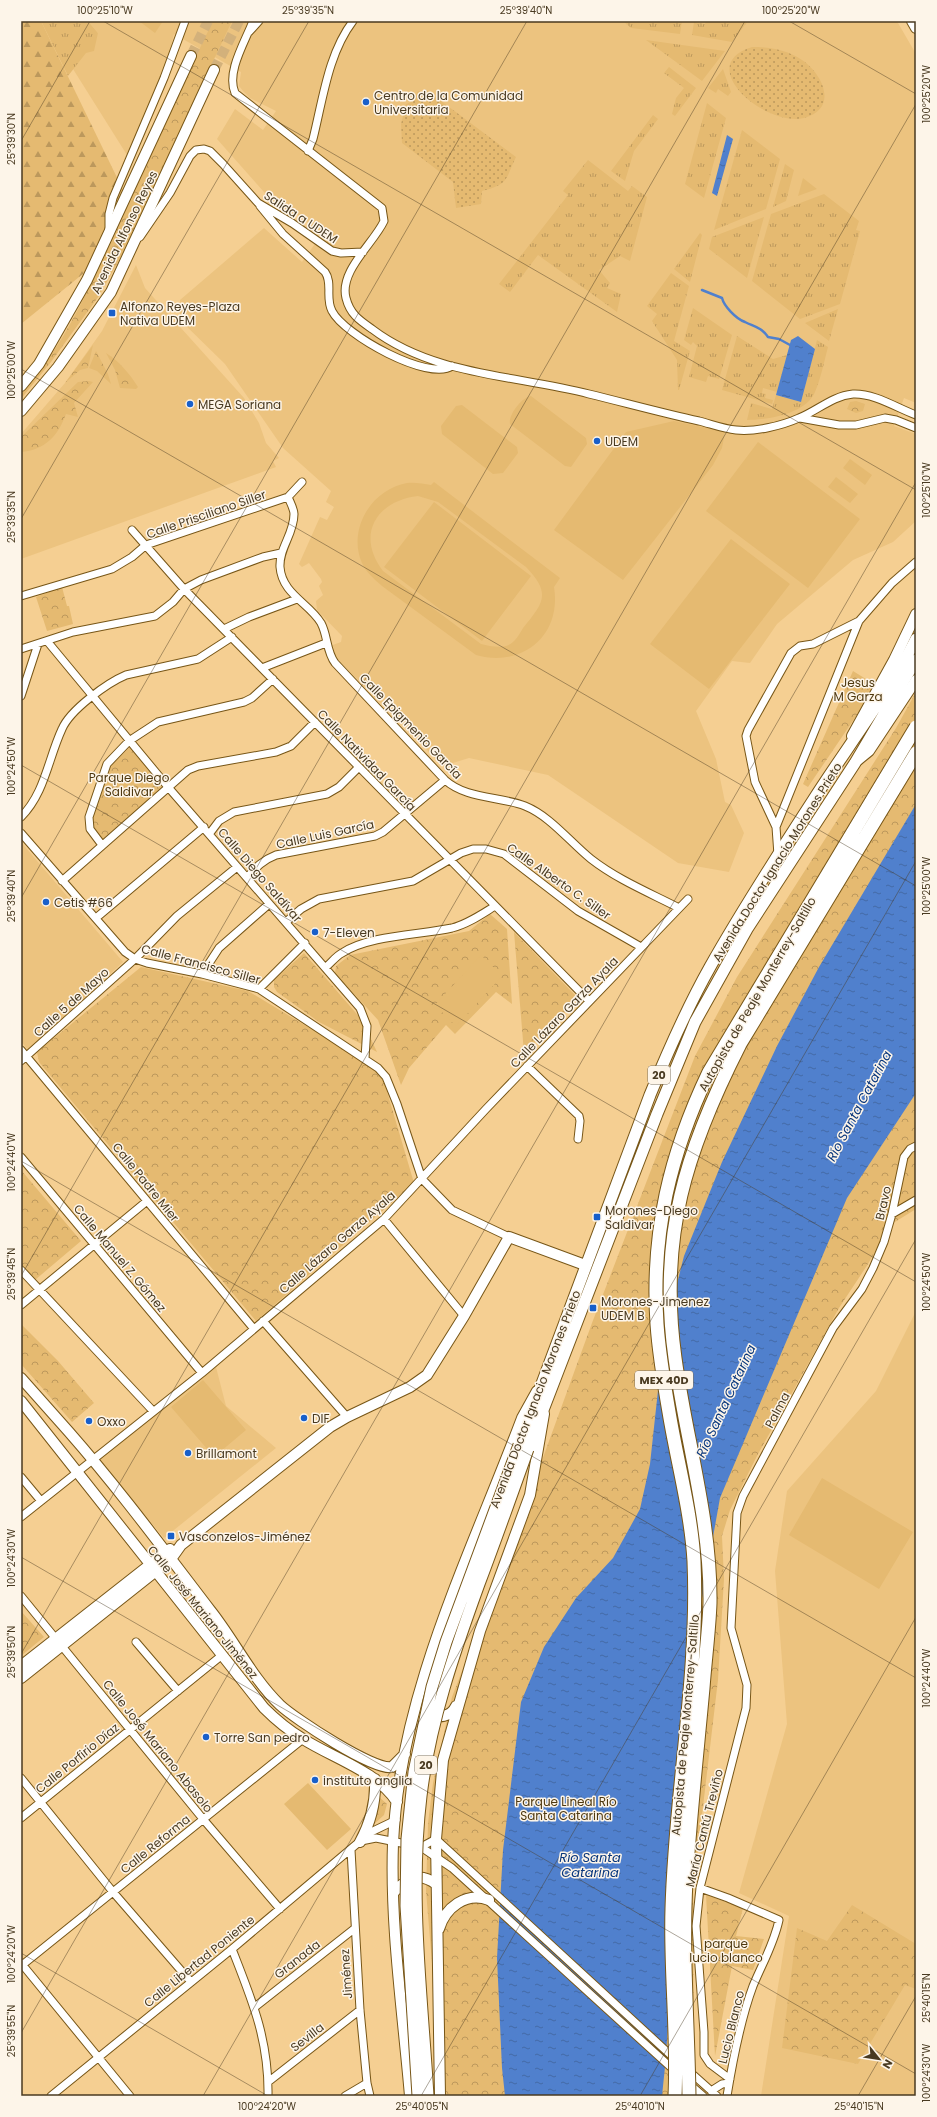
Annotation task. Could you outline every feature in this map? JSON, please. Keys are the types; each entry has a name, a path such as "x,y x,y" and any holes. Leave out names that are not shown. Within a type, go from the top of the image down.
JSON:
{"highway":[{"name":"Autopista de Peaje Monterrey-Saltillo","path":"675,2096 672,1909 677,1827 690,1689 694,1610 692,1542 669,1410 657,1326 656,1256 663,1207 686,1123 709,1072 916,727"},
{"name":"Autopista de Peaje Monterrey-Saltillo","path":"697,2095 684,1911 710,1604 706,1537 675,1359 672,1330 669,1279 674,1226 691,1154 723,1078 740,1044 916,753"}],"main road":[{"name":"Avenida Doctor Ignacio Morones Prieto","path":"418,2096 406,1899 407,1839 414,1772 429,1700 446,1642 523,1447 546,1400 657,1114 696,1022 747,929 855,763 863,738 916,638"},
{"name":"Avenida Doctor Ignacio Morones Prieto","path":"428,2096 416,1904 417,1840 421,1795 432,1733 452,1656 523,1447 540,1386 585,1265 672,1043 711,966 778,855 842,758 863,738 916,660"}],"street":[{"path":"110,231 109,214 114,198 169,66 185,21"},
{"path":"253,21 234,68 232,87 235,93 382,208 384,214 380,228 350,272 345,296 349,308 355,317 391,342 427,358 452,366 588,393 634,407 736,430 769,426 800,418 819,406 854,394 882,400 916,415"},
{"path":"249,32 259,21"},
{"path":"308,151 313,138 333,58 344,33 353,21"},
{"path":"912,21 916,28"},
{"name":"Avenida Alfonso Reyes","path":"21,386 39,364 87,280 191,56"},
{"name":"Avenida Alfonso Reyes","path":"21,411 58,367 104,303 133,247 214,70"},
{"name":"Salida a UDEM","path":"133,247 170,193 190,156 200,149 210,151 258,203 292,223 332,251 341,254 363,252"},
{"path":"258,203 283,234 329,277 328,292 332,311 348,328 377,348 428,368 446,370 452,366"},
{"path":"800,418 839,425 856,425 885,418 896,420 916,428"},
{"path":"288,497 302,482"},
{"name":"Calle Prisciliano Siller","path":"21,596 66,581 112,569 132,557 146,545 288,497"},
{"name":"Calle Epigmenio García","path":"288,497 294,513 293,526 281,553 282,576 288,588 320,621 324,629 326,643 335,663 445,780 465,792 527,807 538,814 592,860 621,878 679,908"},
{"name":"Calle Natividad García","path":"132,530 184,589 315,722 358,768 590,1001"},
{"path":"21,649 73,632 155,616 173,602 184,589 263,557 281,553"},
{"path":"776,827 859,620 892,583 916,562"},
{"path":"224,629 249,616 297,599"},
{"name":"Avenida Doctor Ignacio Morones Prieto","path":"842,758 860,719 883,680 916,614"},
{"path":"778,855 776,827 755,782 746,736 748,730 791,653 800,646 813,644 859,620"},
{"path":"21,817 32,806 39,794 62,728 92,696 114,680 126,675 205,656 232,637"},
{"name":"Calle Diego Saldívar","path":"47,641 168,787 210,833 269,904 306,943 365,1017 367,1026 365,1058"},
{"path":"262,668 326,643"},
{"path":"21,696 38,644"},
{"path":"102,845 90,829 89,817 107,764 129,741 158,722 244,702 252,698 273,679"},
{"name":"Avenida Doctor Ignacio Morones Prieto","path":"855,763 869,751 916,680"},
{"path":"62,881 188,770 198,766 276,752 291,746 315,722"},
{"path":"210,833 222,818 234,812 327,794 339,787 358,768"},
{"name":"Calle Luis García","path":"247,878 266,859 276,855 375,836 405,814 445,780"},
{"path":"96,918 204,827"},
{"name":"Calle Francisco Siller","path":"21,833 96,918 118,946 135,959 259,989 365,1058"},
{"name":"Calle Alberto C. Siller","path":"286,922 310,903 319,899 413,881 432,872 448,859 473,849 486,849 504,854 578,910 641,947"},
{"path":"135,959 177,916 237,867"},
{"name":"Calle Lázaro Garza Ayala","path":"21,1517 202,1373 384,1219 527,1066 688,898"},
{"path":"202,974 219,948 269,904"},
{"path":"326,967 342,953 351,948 382,940 453,928 476,918 495,906"},
{"path":"259,989 306,943"},
{"name":"Calle 5 de Mayo","path":"24,1059 135,959"},
{"name":"Calle Padre Mier","path":"21,1050 24,1059 147,1200 254,1329"},
{"path":"365,1058 386,1077 422,1179 452,1210 510,1237 585,1265"},
{"path":"527,1066 579,1116 580,1121 578,1139"},
{"name":"Bravo","path":"873,1268 884,1242 892,1214 904,1157 910,1149 916,1146"},
{"name":"Calle Manuel Z. Gómez","path":"21,1157 202,1373"},
{"path":"21,1305 147,1200"},
{"path":"892,1214 916,1200"},
{"path":"384,1219 464,1316"},
{"path":"21,1666 56,1638 169,1556 174,1547 181,1545 319,1436 347,1417 420,1381 432,1369 510,1237"},
{"name":"Palma","path":"734,1574 737,1513 743,1496 833,1328 862,1289 873,1268"},
{"path":"21,1270 153,1411"},
{"path":"263,1321 347,1417"},
{"name":"Calle José Mariano Jiménez","path":"21,1378 92,1460 169,1556 220,1622 259,1679 280,1704 295,1717 345,1748 383,1767 392,1767 415,1745 426,1742 436,1748 443,1760"},
{"name":"Avenida Doctor Ignacio Morones Prieto","path":"410,2096 393,1893 397,1802 420,1688 445,1615 522,1418 540,1386"},
{"name":"20","path":"440,2096 436,1839 443,1760 457,1704 480,1631 530,1495 546,1400"},
{"name":"Calle José Mariano Jiménez","path":"21,1401 76,1473 264,1708 282,1724 303,1739 375,1779 391,1792 397,1802"},
{"path":"21,1476 41,1501"},
{"path":"21,1678 63,1646 152,1569"},
{"name":"María Cantú Treviño","path":"730,2078 710,2057 704,2032 696,1926 700,1888 746,1708 747,1685 732,1628 734,1574"},
{"name":"Calle José Mariano Abasolo","path":"21,1596 203,1819 280,1909"},
{"path":"136,1642 178,1691"},
{"name":"Calle Porfirio Díaz","path":"21,1818 221,1656"},
{"path":"420,1688 426,1709 437,1716 449,1714 457,1704"},
{"name":"Calle Reforma","path":"21,1965 303,1739"},
{"path":"21,1778 113,1892 191,1982"},
{"path":"360,1842 368,1826 372,1813 375,1779"},
{"name":"Calle Libertad Poniente","path":"51,2096 232,1949 373,1830 396,1820"},
{"path":"360,1842 376,1838 394,1843 421,1847 452,1868 492,1899 703,2085 718,2096"},
{"path":"421,1847 436,1839 492,1899 697,2095"},
{"name":"Jiménez","path":"351,1850 354,1928 360,2010 367,2083 370,2096"},
{"path":"393,1893 407,1880 414,1877 430,1879 436,1884"},
{"name":"Lucio Blanco","path":"700,1888 728,1898 779,1920 772,1943 747,2004 738,2037 727,2096"},
{"path":"437,1937 444,1917 458,1903 476,1898 492,1899"},
{"name":"Granada","path":"254,2007 354,1928"},
{"path":"232,1949 254,2007 265,2042 268,2096"},
{"path":"21,1965 130,2096"},
{"name":"Sevilla","path":"268,2082 360,2010"},
{"path":"711,2091 730,2078"},
{"path":"346,2096 367,2083"}],"shaded area":[{"name":"UDEM","path":"88,21 896,21 898,23 916,54 916,403 904,398 894,426 916,434 916,521 893,542 853,560 777,624 750,663 732,661 696,711 716,759 725,802 731,805 744,833 729,872 678,863 548,775 469,758 443,766 336,658 330,646 341,642 342,636 317,610 316,601 323,595 319,586 322,582 321,579 309,563 302,567 299,564 320,517 327,520 334,507 326,502 331,491 283,448 225,364 180,320 180,300 264,228 302,262 322,234 299,216 271,200 217,139 235,109 263,130 276,111 250,98 243,91 239,86 241,72 174,34 166,66 127,155 73,69 98,33"},
{"path":"136,265 145,288 244,398 259,423 266,443 279,458 273,461 276,467 21,559 21,434 65,383 102,331"},
{"name":"Cetis #66","path":"21,842 123,962 28,1050 21,1041"},
{"path":"916,1311 916,2096 761,2096 789,1916 739,1893 787,1724 775,1571 787,1491 876,1391"},
{"name":"Brillamont","path":"216,1367 226,1406 276,1448 164,1538 99,1459"}],"green space":[{"path":"21,21 41,21 141,227 21,324"},
{"path":"41,21 88,21 98,33 94,51 86,53 68,76"},
{"path":"139,21 163,21 155,33"},
{"path":"213,21 232,21 123,253 99,296 51,362 21,399 21,394 38,374 67,330 91,284"},
{"path":"623,21 682,21 680,34 631,28"},
{"path":"706,21 748,21 732,42 692,35 694,22 705,24"},
{"path":"646,40 725,51 702,81"},
{"path":"752,47 772,48 784,51 810,66 821,82 824,91 824,99 821,107 815,113 804,118 788,118 771,113 754,104 741,93 732,80 730,67 736,56"},
{"path":"669,67 696,88 675,116 672,114 676,98 684,88 664,73"},
{"path":"723,69 731,92 728,96 718,89 716,93 708,88"},
{"path":"425,89 516,157 508,176 502,183 482,191 481,204 456,208 453,182 402,143 401,124 406,104 411,102 418,91 422,93"},
{"path":"707,103 726,118 704,198 685,184"},
{"path":"653,115 658,119 634,151 625,181 611,171"},
{"path":"742,130 780,159 766,209 714,230"},
{"path":"588,160 628,191 632,186 647,197 630,261 620,256 599,270 610,283 607,288 621,294 617,312 538,255 510,292 499,284 568,195 563,191"},
{"path":"785,164 794,170 786,201 773,207"},
{"path":"803,178 817,189 798,196"},
{"path":"824,194 859,221 856,230 860,231 840,304 800,319 752,281 771,214"},
{"path":"764,217 747,278 709,249 712,237"},
{"path":"700,233 702,235 690,282 674,269"},
{"path":"671,273 689,286 674,341 690,351 679,390 677,360 652,321 657,314 647,306"},
{"path":"693,308 732,335 719,379 708,376 706,382 689,377 697,346 693,342 691,345 684,340"},
{"path":"838,309 829,341 805,323"},
{"path":"737,336 773,359 787,355 777,392 763,388 762,393 766,394 765,398 773,400 772,404 722,390"},
{"path":"817,340 828,347 819,381 810,400 795,411 765,419 747,420 751,403 772,409 776,395 801,402"},
{"path":"93,345 88,368 80,370 65,383"},
{"path":"96,351 108,374 111,384 97,371 89,368"},
{"path":"106,353 120,364 128,373 138,387 136,389 120,388 115,370"},
{"path":"78,382 93,382 74,403 78,417 66,414 59,429 50,440 37,448 21,452 21,437"},
{"path":"531,396 586,438 587,444 571,467 565,466 510,424 511,416 516,407 527,397"},
{"path":"856,401 865,404 863,411 856,413 847,409 850,402"},
{"path":"462,405 517,447 518,453 503,473 493,474 442,434 441,426 456,406"},
{"path":"674,421 725,432 722,448 713,465 623,580 554,530 626,432"},
{"path":"758,442 860,519 808,588 706,511"},
{"path":"850,459 872,475 865,485 843,468"},
{"path":"836,477 858,494 850,503 828,487"},
{"path":"434,482 560,578 554,587 555,605 552,620 545,633 535,644 523,652 509,657 493,658 476,655 382,586 370,575 362,563 358,550 360,524 373,502 383,493 394,487 407,483 431,485","holes":["418,496 438,502 526,567 539,584 542,592 540,605 516,639 509,645 497,647 481,644 383,571 375,558 371,545 371,533 374,522 381,513 391,505 403,499"]},
{"path":"434,502 531,576 482,641 384,567"},
{"path":"731,539 790,584 709,689 650,644"},
{"path":"62,587 67,606 69,606 73,624 47,631 36,597"},
{"name":"Jesus M Garza","path":"853,671 874,684 865,703 808,787 803,784"},
{"name":"Parque Lineal Río Santa Catarina","path":"916,692 916,1209 890,1225 868,1264 839,1308 757,1456 730,1510 722,1536 724,1579 718,1680 693,1891 694,2096 443,2096 426,1891 428,1823 433,1783 452,1697 533,1485 592,1323 695,1056 737,977 896,728"},
{"name":"Parque Diego Saldivar","path":"131,746 163,787 103,841 91,824 106,771"},
{"path":"490,914 507,929 512,1004 496,992 455,1034 446,1025 409,1068 401,1085 378,1020 335,973 336,966 350,955 469,931"},
{"path":"514,932 575,995 572,1006 524,1053"},
{"path":"304,953 362,1020 377,1052 319,1022 277,992 274,987 274,980"},
{"path":"481,955 502,976 456,1026 435,1005"},
{"path":"141,967 248,991 381,1071 414,1183 256,1321 39,1062 37,1052"},
{"path":"21,1170 81,1241 35,1280 21,1265"},
{"path":"21,1324 58,1361 94,1403 72,1422 21,1364"},
{"path":"203,1380 246,1430 214,1457 171,1407"},
{"path":"822,1478 913,1532 879,1589 789,1535"},
{"path":"21,1611 44,1637 21,1656"},
{"path":"308,1783 351,1829 327,1850 284,1804"},
{"path":"377,1795 387,1804 384,1815 371,1827"},
{"name":"parque lucio blanco","path":"706,1895 743,1908 736,1936 764,1939 753,1970 732,1966 715,2056"},
{"path":"852,1905 916,1944 916,1989 905,1985 858,2064 782,2048 797,1928 827,1941"}],"water":[{"path":"727,135 733,139 717,196 712,193"},
{"path":"798,336 815,349 801,402 776,395 791,340"},
{"name":"Río Santa Catarina","path":"916,804 916,1093 847,1198 720,1498 689,1671 666,2057 662,2096 505,2096 502,2068 497,1958 503,1850 521,1702 544,1647 576,1598 613,1558 640,1509 650,1464 664,1335 684,1256 722,1162 777,1046 819,967"}],"waterway":[{"path":"702,290 722,298 725,305 734,315 760,329 768,337 779,339 790,345"}],"tunnel":[{"path":"191,56 208,21"},
{"path":"214,70 239,21"}],"place":[{"name":"Centro de la Comunidad Universitaria","path":"366,102"},
{"name":"Alfonzo Reyes-Plaza Nativa UDEM","path":"112,313"},
{"name":"MEGA Soriana","path":"190,404"},
{"name":"UDEM","path":"597,441"},
{"name":"Cetis #66","path":"46,902"},
{"name":"7-Eleven","path":"315,932"},
{"name":"Morones-Diego Saldivar","path":"597,1217"},
{"name":"Morones-Jimenez UDEM B","path":"593,1308"},
{"name":"DIF","path":"304,1418"},
{"name":"Oxxo","path":"89,1421"},
{"name":"Brillamont","path":"188,1453"},
{"name":"Vasconzelos-Jiménez","path":"171,1536"},
{"name":"Torre San pedro","path":"206,1737"},
{"name":"instituto anglia","path":"315,1780"}]}
